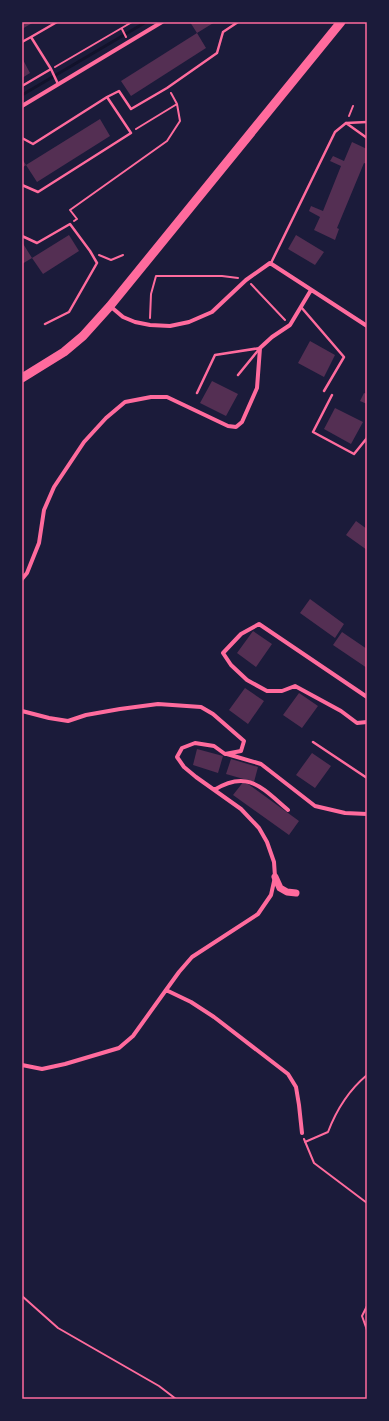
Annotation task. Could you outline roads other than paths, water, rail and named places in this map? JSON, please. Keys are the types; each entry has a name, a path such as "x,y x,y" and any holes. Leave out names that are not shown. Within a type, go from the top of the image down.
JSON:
{"highway":[{"path":"22,378 64,352 83,336 110,306 340,22"}],"main road":[{"path":"275,877 280,888 287,892 296,893"}],"street":[{"path":"22,106 162,22"},
{"path":"110,306 123,317 150,325 170,326 189,322 212,312 246,280 270,264 367,326"},
{"path":"22,578 27,573 39,543 44,510 54,487 84,442 106,418 126,402 150,397 167,397 228,426 236,427 242,422 257,388 260,348 272,337 290,325 311,290"},
{"path":"367,697 259,624 241,634 223,653 231,665 247,680 267,692 282,691 295,686 341,711 357,723 367,722"},
{"path":"22,711 68,721 86,714 120,708 158,704 201,707 213,714 244,741 242,751 225,754"},
{"path":"22,1065 42,1068 65,1064 119,1048 134,1036 179,972 192,957 258,914 271,895 275,877 274,862 259,828 241,809 184,767 177,757 182,748 195,743 214,746 225,754 261,764 315,806 345,813 367,814"},
{"path":"214,790 224,783 243,780 262,788 288,810"},
{"path":"166,990 191,1002 214,1017 288,1074 296,1087 302,1133"}],"lane":[{"path":"22,42 57,22"},
{"path":"22,138 33,144 119,91 131,109 167,88 217,53 223,32 238,22"},
{"path":"31,37 58,84"},
{"path":"22,86 50,69"},
{"path":"22,185 38,192 131,133 108,97"},
{"path":"270,264 335,132 346,123 367,122"},
{"path":"346,123 367,138"},
{"path":"22,236 37,243 70,224 90,251 96,263 68,312 46,324"},
{"path":"301,307 344,356 324,391"},
{"path":"238,375 260,348"},
{"path":"198,393 215,355 260,348"},
{"path":"332,396 313,432 354,454 367,438"},
{"path":"313,742 367,778"}],"waterway":[{"path":"22,95 146,22"}]}
